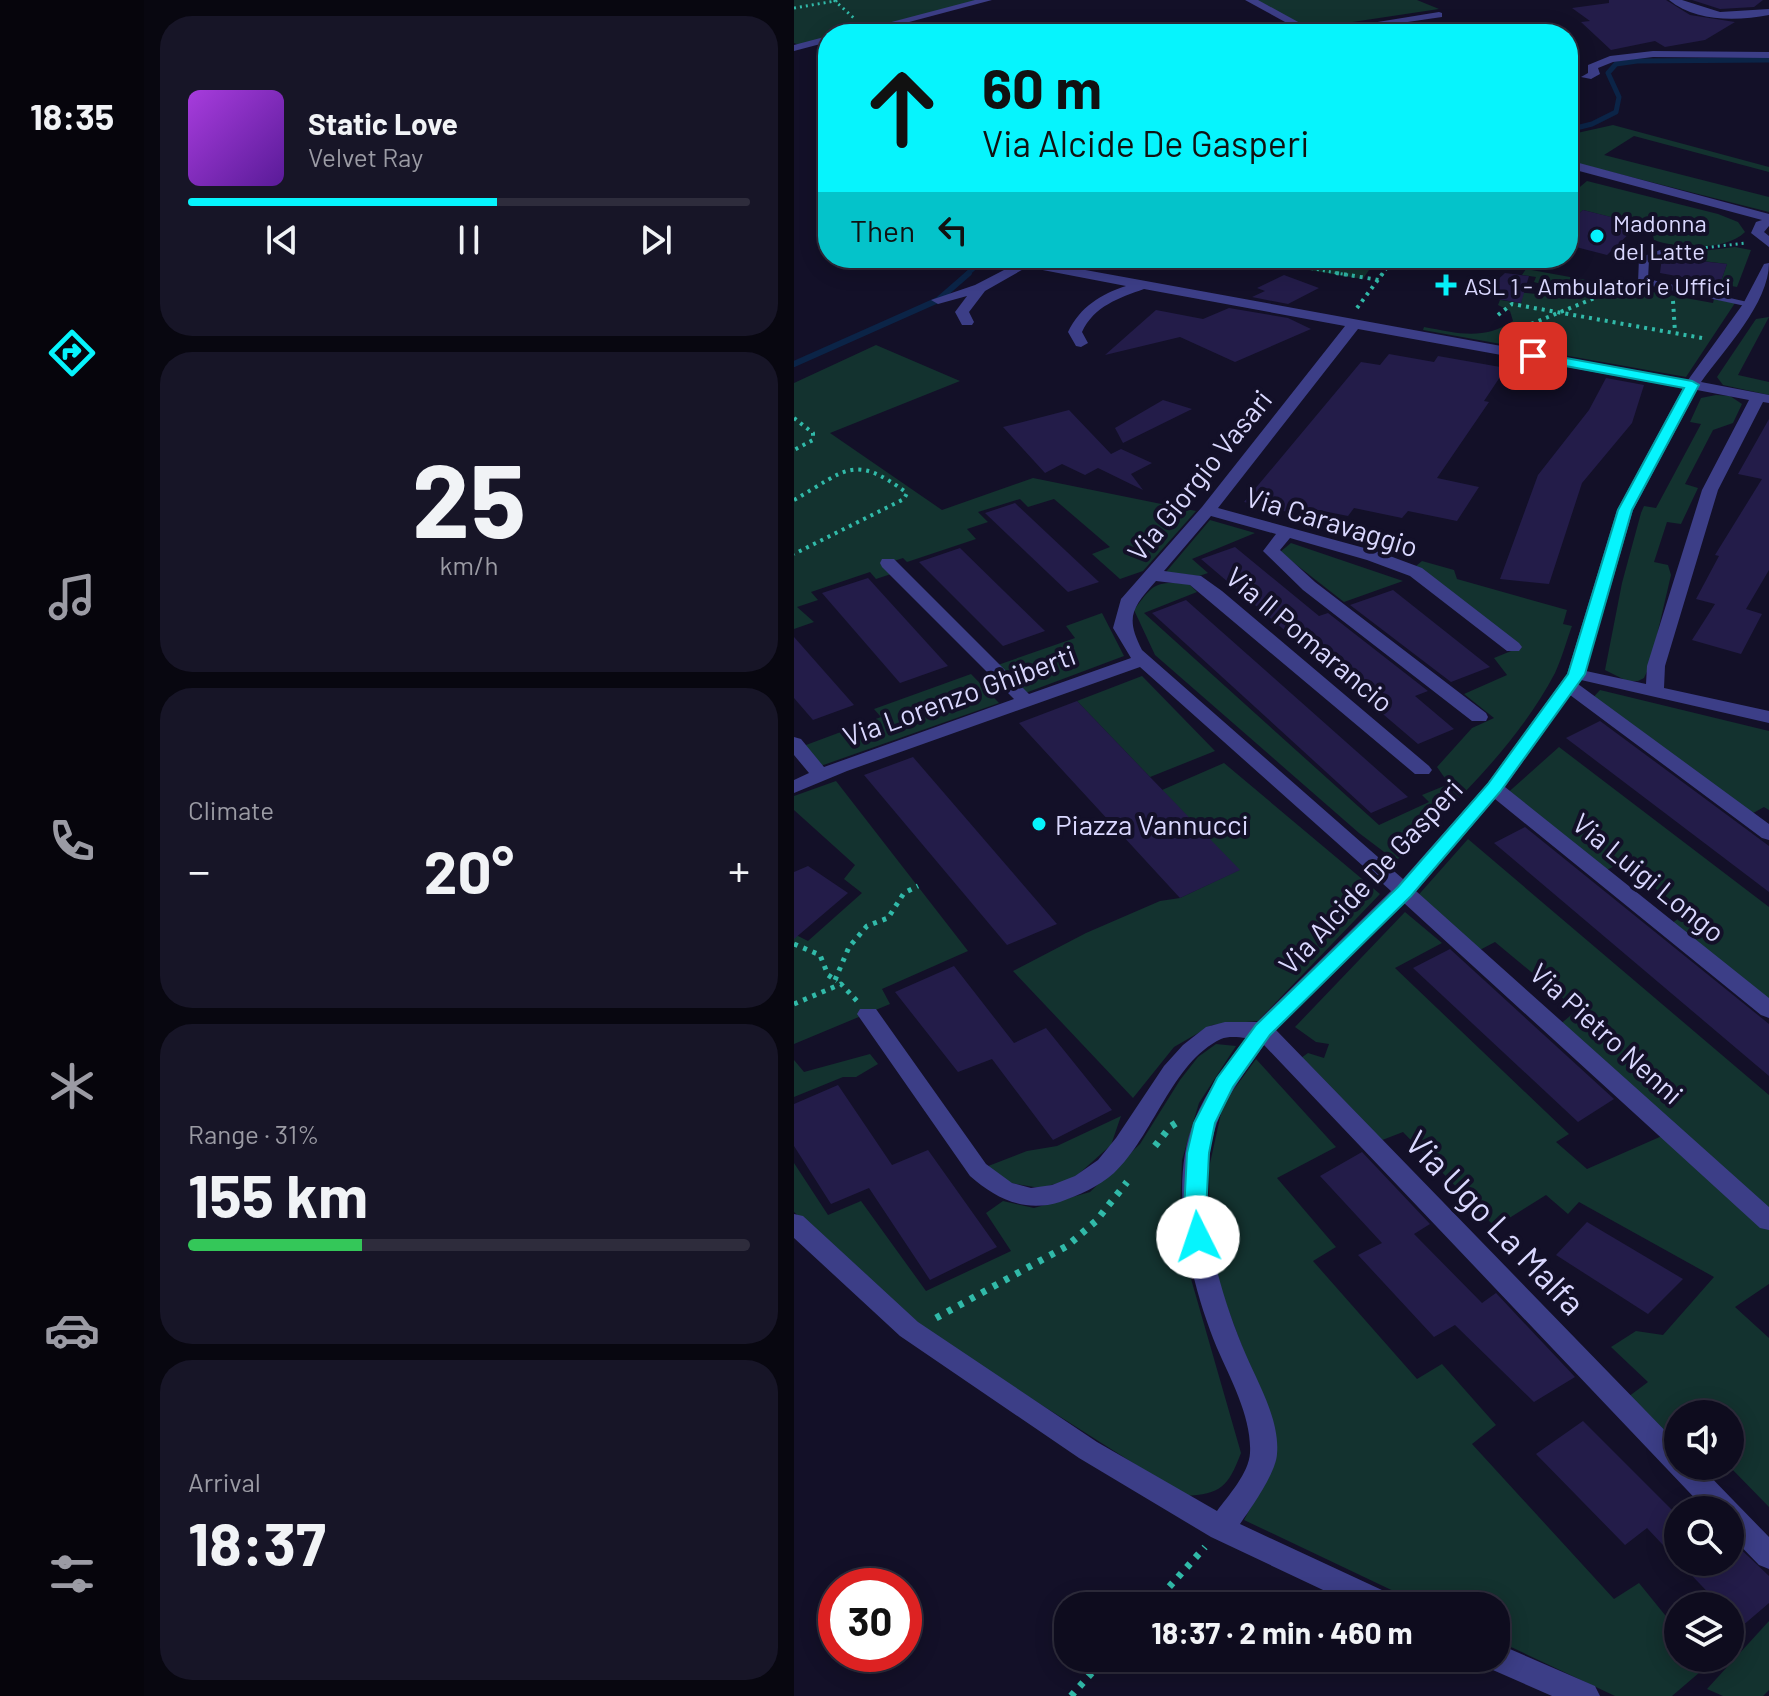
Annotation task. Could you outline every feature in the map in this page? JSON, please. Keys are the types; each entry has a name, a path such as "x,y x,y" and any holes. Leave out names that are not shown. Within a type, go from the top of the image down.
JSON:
{"street":[{"path":"891,24 987,0"},
{"path":"1250,0 1295,24"},
{"path":"1674,0 1702,14 1769,12"},
{"path":"794,48 818,42"},
{"path":"1587,77 1594,74 1592,67 1597,63 1625,57 1769,55"},
{"path":"1578,167 1746,214 1765,223 1757,233 1768,242"},
{"name":"Via Alcide De Gasperi","path":"1221,1528 1246,1493 1264,1455 1257,1412 1214,1310 1202,1261 1195,1212 1198,1153 1210,1112 1224,1084 1263,1030 1404,891 1494,788 1572,680 1625,510 1692,385 1750,304 1769,267"},
{"path":"938,300 980,288 1016,268"},
{"path":"1052,268 1763,398 1710,490 1656,666 1655,692"},
{"path":"1081,343 1075,332 1078,324 1098,305 1119,292 1147,286"},
{"path":"967,322 962,312 980,288"},
{"path":"1750,304 1769,308"},
{"name":"Via Giorgio Vasari","path":"1354,324 1208,510 1127,603 1122,628 1135,653 1404,891"},
{"name":"Via Caravaggio","path":"1208,510 1284,534 1373,556 1416,572 1513,647"},
{"path":"1284,534 1271,551 1309,586 1479,717"},
{"path":"888,563 1026,701"},
{"name":"Via Il Pomarancio","path":"1151,575 1195,580 1216,595 1422,770"},
{"name":"Via Lorenzo Ghiberti","path":"794,787 1143,660"},
{"path":"1572,680 1655,692 1769,717"},
{"path":"1572,680 1769,834"},
{"path":"794,743 821,775"},
{"name":"Via Luigi Longo","path":"1494,788 1769,1010"},
{"name":"Via Pietro Nenni","path":"1404,891 1769,1221"},
{"path":"868,1014 978,1170 1001,1191 1036,1198 1077,1189 1123,1150 1186,1053 1218,1031 1263,1030"},
{"name":"Via Ugo La Malfa","path":"1263,1030 1664,1447"},
{"path":"794,1223 909,1329 1088,1450 1221,1528 1357,1592"},
{"name":"Via Ugo La Malfa","path":"1695,1480 1711,1496"},
{"path":"1744,1530 1769,1556"},
{"path":"1510,1663 1585,1696"}],"lane":[{"path":"1380,24 1439,15"},
{"path":"1660,253 1644,258 1642,281 1750,304"}],"path":[{"path":"834,0 857,20"},
{"path":"794,8 841,0"},
{"path":"1660,253 1768,242"},
{"path":"1307,268 1379,280"},
{"path":"1354,324 1355,319 1350,317 1387,268"},
{"path":"1478,347 1630,283"},
{"path":"1673,289 1675,332"},
{"path":"1498,315 1512,304 1722,341"},
{"path":"794,418 813,433 813,440 794,450"},
{"path":"794,500 839,475 871,469 907,493 904,499 794,554"},
{"path":"794,1004 838,982 849,947 867,926 888,918 904,893 918,886"},
{"path":"794,944 820,955 828,975 868,1014"},
{"path":"1147,1156 1170,1127 1187,1116 1210,1112"},
{"path":"909,1329 952,1311 1067,1246 1096,1221 1131,1177"},
{"path":"1164,1592 1221,1528"},
{"path":"1071,1696 1092,1672"}],"green space":[{"path":"794,0 987,0 891,24 818,24 818,42 801,46 794,43"},
{"path":"1250,0 1417,0 1439,9 1339,24 1296,24"},
{"path":"1613,125 1769,167 1769,172 1634,136 1604,155 1769,197 1769,212 1578,164 1578,133"},
{"path":"1587,181 1718,214 1738,222 1745,232 1726,243 1714,245 1676,245 1654,240 1652,231 1635,227 1638,224 1583,210 1578,214 1578,189"},
{"path":"1735,247 1751,250 1737,287 1720,284 1727,264 1703,261 1698,270 1694,259 1686,253"},
{"path":"1298,268 1370,268 1363,279"},
{"path":"1526,269 1713,303 1714,299 1735,303 1686,377 1423,330 1424,327 1480,333 1513,321 1510,311 1498,305 1500,300 1521,303 1522,299 1516,292 1546,295 1551,287 1534,282 1536,277 1522,275"},
{"path":"1769,317 1738,375 1769,382 1769,395 1723,385 1717,377 1756,319"},
{"path":"876,345 960,381 830,433 942,510 1033,478 1196,511 1143,571 1120,579 1092,554 1110,547 1054,499 1028,507 1020,499 978,512 988,522 967,529 976,539 907,562 903,558 888,563 897,572 876,579 870,572 811,592 818,600 797,607 814,622 794,629 794,383"},
{"path":"1730,396 1742,404 1733,423 1713,430 1685,484 1698,488 1681,524 1667,522 1654,562 1668,565 1671,575 1650,665 1644,678 1627,681 1605,670 1622,583 1641,513 1644,506 1656,508 1701,424 1690,422 1701,398"},
{"path":"1210,520 1255,533 1192,559 1208,573 1199,576 1166,572"},
{"path":"1291,543 1403,581 1344,602 1280,552"},
{"path":"1422,561 1454,570 1457,579 1567,610 1563,624 1572,626 1555,673 1522,725 1483,773 1396,861 1359,833 1155,655 1134,610 1156,586 1189,584 1197,592 1144,613 1379,825 1429,802 1422,795 1449,784 1437,767 1472,728 1494,718 1464,694 1507,675 1494,658 1521,647 1416,566"},
{"path":"1102,613 1124,656 1020,695 992,667 1075,638 1066,626"},
{"path":"971,674 999,703 815,768 798,748 881,717 874,709"},
{"path":"1142,676 1215,751 1150,777 1077,701"},
{"path":"1600,690 1769,731 1769,810 1764,807 1746,817 1590,701"},
{"path":"1559,747 1769,907 1769,1010 1667,927 1687,912 1621,863 1600,873 1504,796"},
{"path":"1224,763 1380,894 1258,1021 1212,1025 1174,1047 1133,1098 1013,971 1086,933 1160,901 1180,898 1239,870 1162,790"},
{"path":"836,781 968,951 882,989 890,1004 794,1044 794,934 808,941 862,893 844,879 855,865 794,810 794,796"},
{"path":"1468,839 1769,1095 1769,1284 1735,1307 1769,1338 1769,1507 1743,1480 1744,1400 1664,1400 1664,1445 1620,1403 1648,1382 1611,1347 1636,1331 1663,1335 1714,1277 1579,1202 1568,1214 1546,1195 1495,1227 1403,1132 1372,1144 1294,1063 1308,1053 1324,1058 1329,1044 1316,1042 1295,1027 1405,912 1442,943 1395,968 1569,1134 1556,1142 1587,1169 1671,1132 1557,1027 1577,1010 1495,942 1474,953 1414,900"},
{"path":"1216,1044 1236,1046 1199,1103 1182,1160 1179,1237 1241,1453 1232,1474 1215,1490 1185,1496 933,1336 911,1320 794,1212 794,1163 828,1215 861,1201 926,1291 1011,1251 986,1213 1003,1201 1034,1208 1090,1192 1140,1144 1180,1080 1198,1057"},
{"path":"870,1054 878,1064 856,1077 843,1077 794,1097 794,1060 804,1072"},
{"path":"1256,1059 1336,1147 1277,1178 1336,1247 1313,1261 1417,1379 1442,1364 1496,1425 1472,1444 1614,1599 1639,1583 1664,1614 1664,1672 1700,1672 1672,1696 1615,1696 1510,1647 1510,1592 1396,1592 1244,1520 1276,1460 1271,1424 1210,1261 1209,1168 1223,1104"},
{"path":"1121,1116 1111,1145 1073,1179 1040,1188 1010,1183 978,1170 1027,1151 1057,1146"},
{"path":"1769,1621 1769,1690 1763,1696 1723,1696 1707,1689 1722,1672 1744,1672 1744,1648"}],"building":[{"path":"1609,0 1666,0 1690,15 1735,22 1705,40 1665,47 1655,41 1611,50 1581,22 1590,21 1572,8 1609,3"},
{"path":"1692,0 1763,0 1754,7 1720,9"},
{"name":"Madonna del Latte","path":"1583,210 1639,224 1607,255 1578,248 1578,214"},
{"path":"1662,257 1727,264 1720,284 1660,273"},
{"path":"1505,273 1529,276 1521,303 1480,296"},
{"path":"1284,275 1319,288 1288,304 1252,297 1265,291 1257,288"},
{"path":"1229,308 1288,318 1311,329 1235,362 1180,337 1105,355 1156,310 1203,319"},
{"path":"1389,354 1434,362 1438,356 1506,368 1484,401 1489,402 1437,478 1479,487 1457,521 1408,511 1402,518 1354,508 1348,516 1298,506 1292,513 1244,502 1361,362 1380,365"},
{"path":"1606,378 1644,385 1632,423 1582,483 1549,584 1500,579 1538,475 1589,410"},
{"path":"1163,400 1192,409 1123,443 1115,428"},
{"path":"1069,410 1111,454 1121,449 1152,463 1131,474 1143,490 1098,468 1085,475 1062,464 1045,473 1003,427"},
{"path":"1769,419 1769,570 1746,609 1762,614 1741,654 1692,640 1715,604 1696,599 1719,556 1715,555 1762,479 1738,474"},
{"path":"1015,503 1099,582 1068,592 985,513"},
{"path":"1235,547 1319,616 1328,613 1428,691 1415,696 1454,729 1418,744 1201,559"},
{"path":"960,548 1045,631 1003,646 919,562"},
{"path":"868,578 948,666 900,683 822,593"},
{"path":"1393,590 1490,667 1451,682 1350,605"},
{"path":"1186,600 1408,797 1371,813 1152,613"},
{"path":"794,637 854,705 813,720 794,698"},
{"path":"1077,701 1240,870 1180,898 1019,723"},
{"path":"1600,721 1769,846 1769,892 1566,738"},
{"path":"913,757 1057,924 1007,945 864,775"},
{"path":"1525,827 1769,1024 1769,1076 1494,843"},
{"path":"808,866 848,893 794,939 794,872"},
{"path":"1450,949 1614,1099 1578,1122 1413,968"},
{"path":"954,966 1014,1043 1046,1028 1112,1110 1053,1140 992,1059 958,1072 895,992"},
{"path":"838,1085 892,1165 928,1150 997,1247 930,1280 869,1188 831,1204 794,1146 794,1104"},
{"path":"1362,1152 1430,1224 1414,1234 1482,1303 1496,1293 1575,1377 1534,1402 1455,1325 1434,1337 1358,1255 1382,1243 1320,1176"},
{"path":"1587,1222 1683,1279 1648,1314 1556,1255"},
{"path":"1583,1421 1664,1502 1664,1546 1647,1528 1625,1545 1536,1454"},
{"path":"1744,1552 1769,1576 1769,1603 1744,1624 1744,1592 1708,1592 1692,1576 1744,1576"}],"waterway":[{"path":"1578,128 1616,112 1619,97 1608,73 1616,64 1637,61 1769,60"},
{"path":"966,275 974,268"},
{"path":"794,364 938,300 969,273"}],"place":[{"name":"Madonna del Latte","path":"1597,236"},
{"name":"ASL 1 - Ambulatori e Uffici","path":"1446,285"},
{"name":"Piazza Vannucci","path":"1039,824"}],"route":[{"path":"1198,1237 1195,1212 1198,1153 1205,1123 1224,1084 1263,1030 1404,891 1494,788 1576,674 1625,510 1692,385 1533,356"}]}
